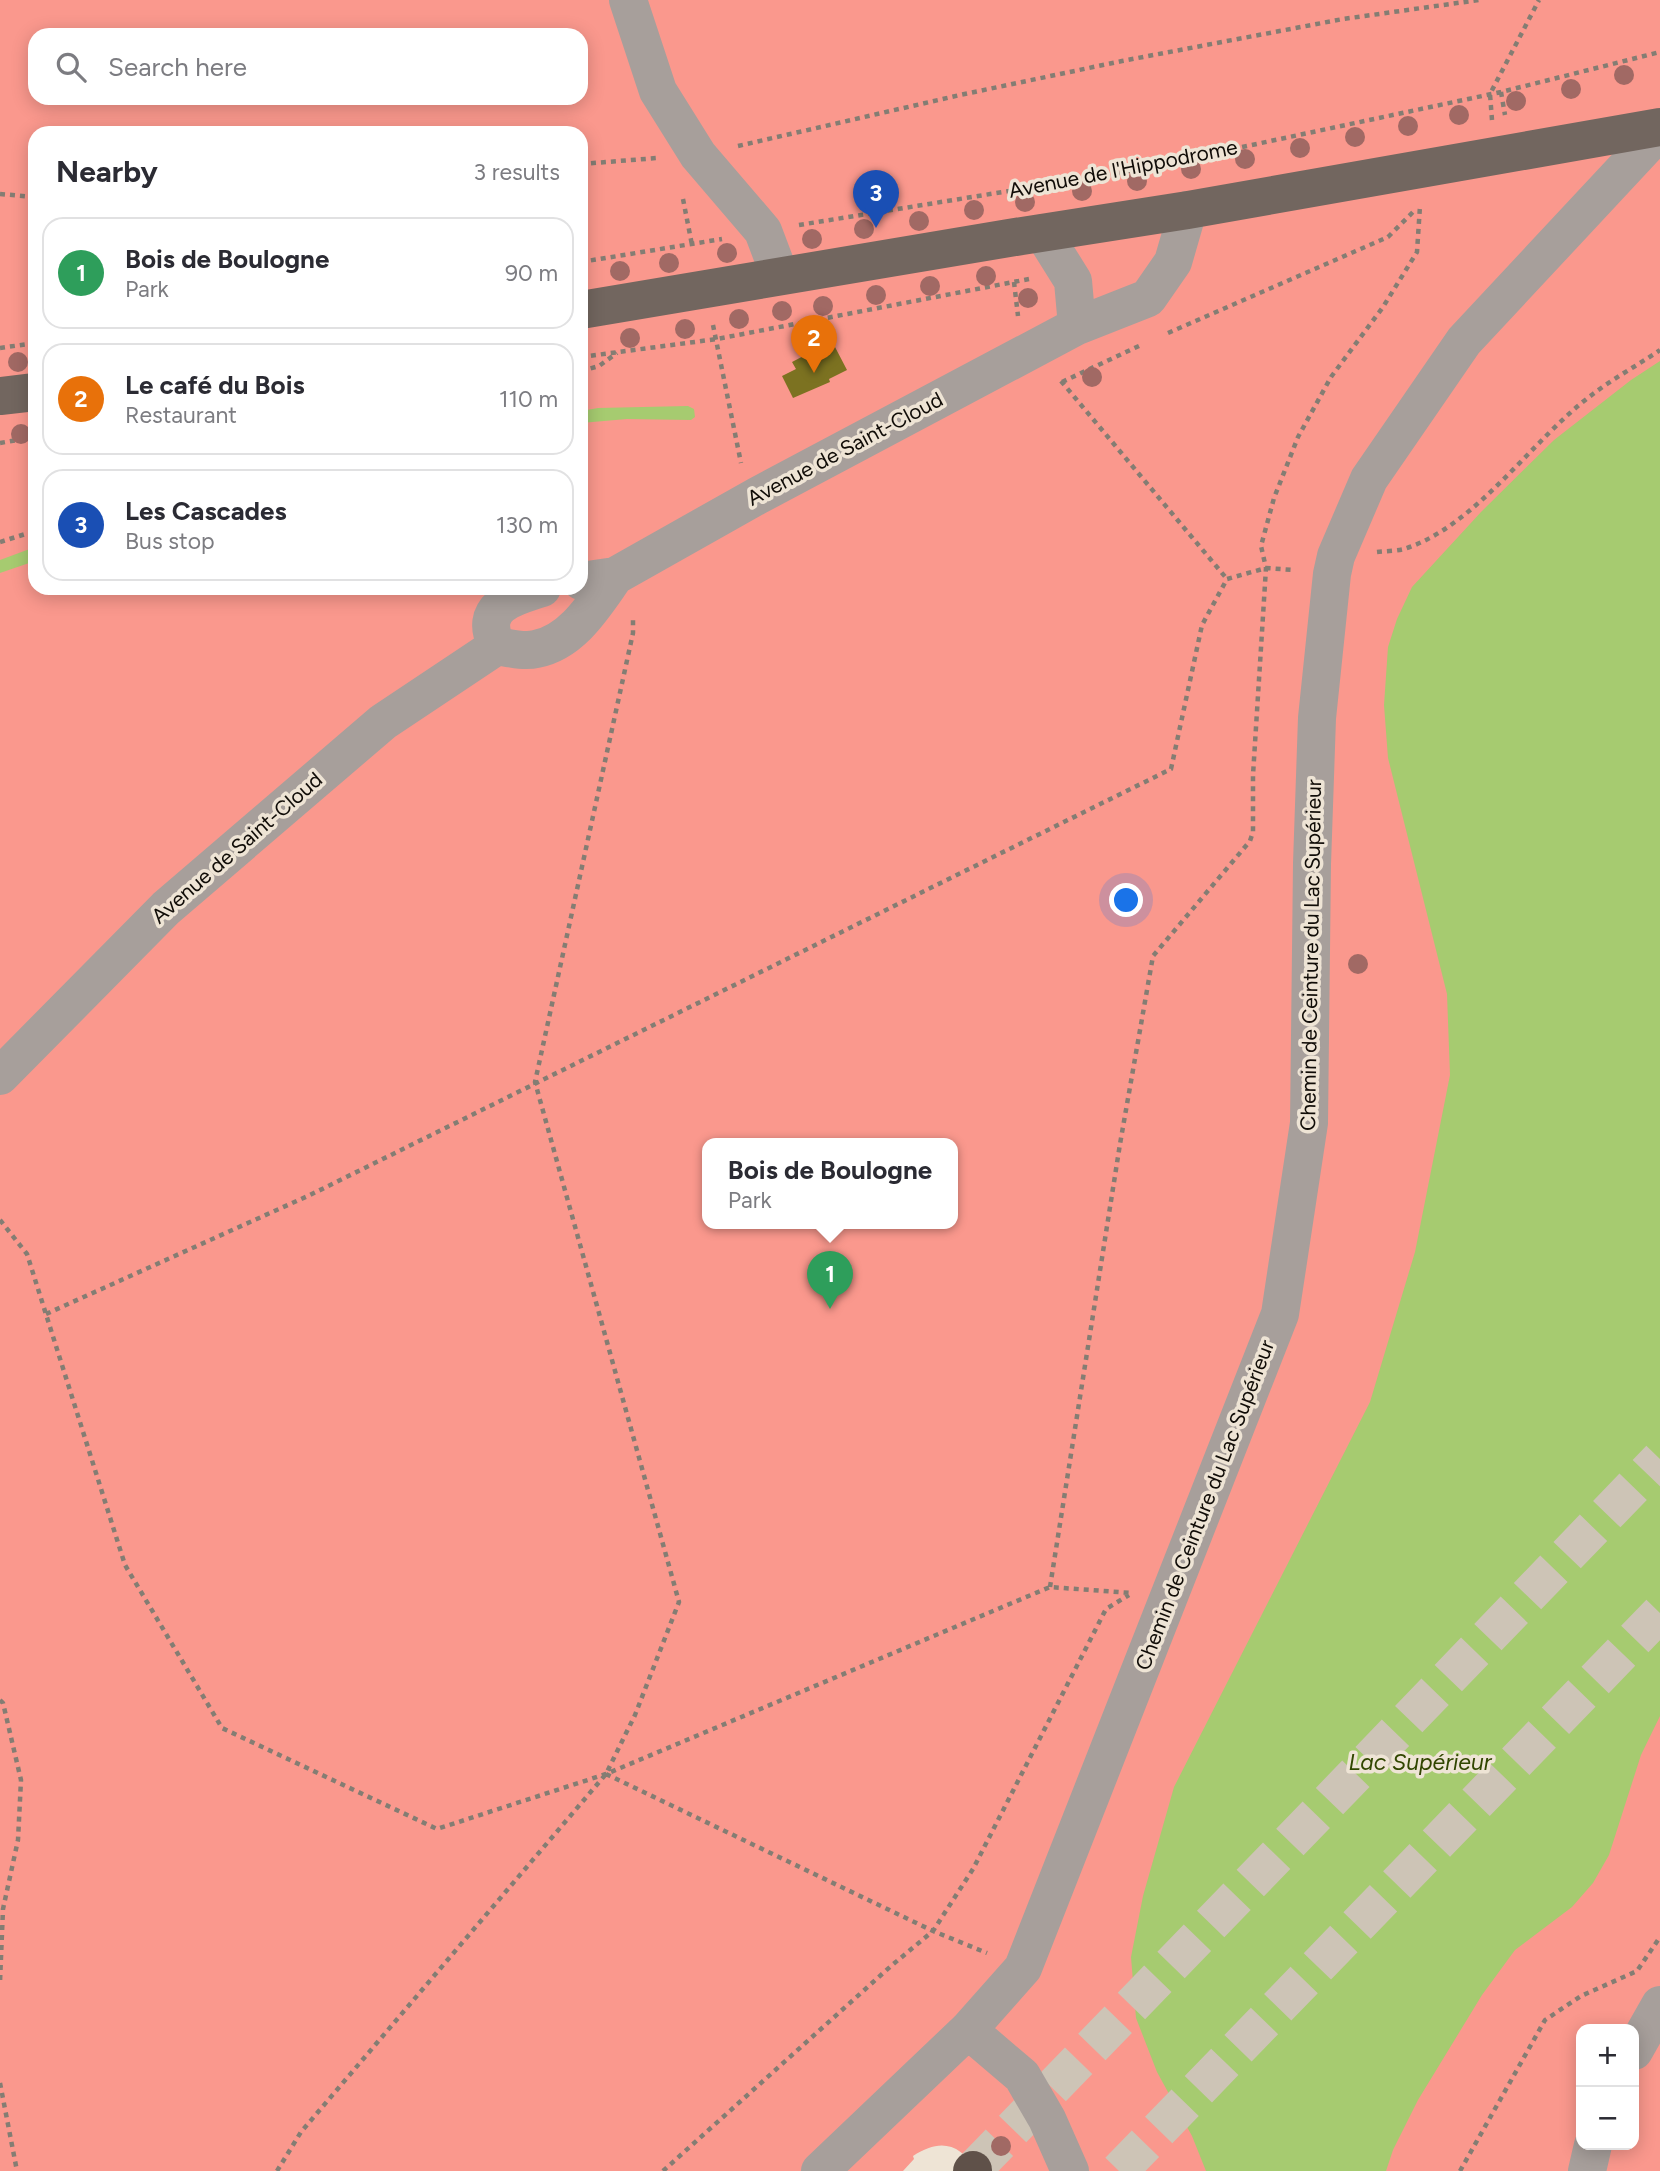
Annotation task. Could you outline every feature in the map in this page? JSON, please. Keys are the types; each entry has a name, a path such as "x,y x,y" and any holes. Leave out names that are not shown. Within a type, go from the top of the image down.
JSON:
{"main road":[{"path":"588,309 1660,129"},
{"path":"0,396 28,393"}],"street":[{"path":"628,0 658,91 698,155 763,232 780,276"},
{"name":"Chemin de Ceinture du Lac Supérieur","path":"1023,1968 1280,1314 1310,1123 1311,864 1317,718 1334,565 1369,479 1464,341 1660,129"},
{"name":"Avenue de Saint-Cloud","path":"0,1076 166,908 383,722 497,646 536,649 555,641 579,625 610,574 1077,326 1148,298 1173,262 1188,210"},
{"path":"1043,233 1073,281 1077,326"},
{"path":"497,646 491,626 496,612 506,599 519,595"},
{"path":"820,2171 968,2029 1023,1968"},
{"path":"1639,2042 1660,2005"},
{"path":"968,2029 1022,2076 1047,2119 1070,2171"},
{"path":"1587,2171 1592,2150"}],"path":[{"path":"588,163 698,155 1122,61 1343,19 1479,0"},
{"path":"1493,132 1490,94 1539,0"},
{"name":"Avenue de l'Hippodrome","path":"588,261 1120,173 1490,94 1660,52"},
{"path":"0,194 28,196"},
{"path":"1050,1587 1117,1158 1153,956 1250,841 1253,832 1253,775 1266,568 1261,546 1274,498 1298,437 1331,377 1383,307 1417,252 1420,205 1388,237 1167,334"},
{"path":"588,356 717,339 1014,282"},
{"path":"717,339 739,458 757,496"},
{"path":"0,348 28,344"},
{"path":"1062,382 1143,344"},
{"path":"1034,349 1227,579"},
{"path":"46,1314 310,1195 1171,769 1202,625 1227,579 1266,568 1334,565 1403,549 1438,532 1474,506 1535,444 1592,394 1660,351"},
{"path":"588,370 618,352"},
{"path":"0,443 28,438"},
{"path":"0,542 28,533"},
{"path":"277,2171 301,2132 606,1774 635,1715 679,1602 535,1082 633,633 610,574"},
{"path":"0,1220 27,1254 125,1565 222,1728 437,1829 606,1774 1050,1587 1132,1593 1106,1609 973,1869 933,1931 663,2171"},
{"path":"0,1700 4,1703 21,1780 18,1840 2,1912 0,1982"},
{"path":"606,1774 933,1931 1023,1968"},
{"path":"1460,2171 1545,2020 1581,1996 1637,1971 1660,1937"},
{"path":"0,2083 17,2171"}],"shaded area":[{"path":"0,0 1660,0 1660,2171 977,2171 964,2154 941,2145 923,2150 913,2156 914,2159 903,2171 0,2171"}],"water":[{"name":"Lac Supérieur","path":"1660,361 1660,1716 1641,1755 1609,1855 1593,1883 1572,1907 1515,1950 1482,1995 1418,2100 1393,2150 1386,2171 1206,2171 1192,2136 1157,2072 1136,2018 1131,1957 1143,1896 1174,1787 1370,1402 1415,1252 1450,1075 1447,994 1388,758 1384,705 1388,647 1412,587 1481,512 1554,440"},
{"path":"688,406 694,409 695,417 691,420 627,419 588,422 588,410"},
{"path":"28,550 28,563 0,573 0,560"}],"building":[{"path":"835,347 847,370 829,379 830,382 793,398 782,376 796,369 792,362 815,350 818,356"}],"tunnel":[{"path":"973,2170 1660,1459"},
{"path":"1119,2171 1660,1613"}],"place":[{"name":"Les Cascades","path":"876,228"},
{"name":"Le café du Bois","path":"814,373"},
{"name":"Bois de Boulogne","path":"830,1309"}]}
